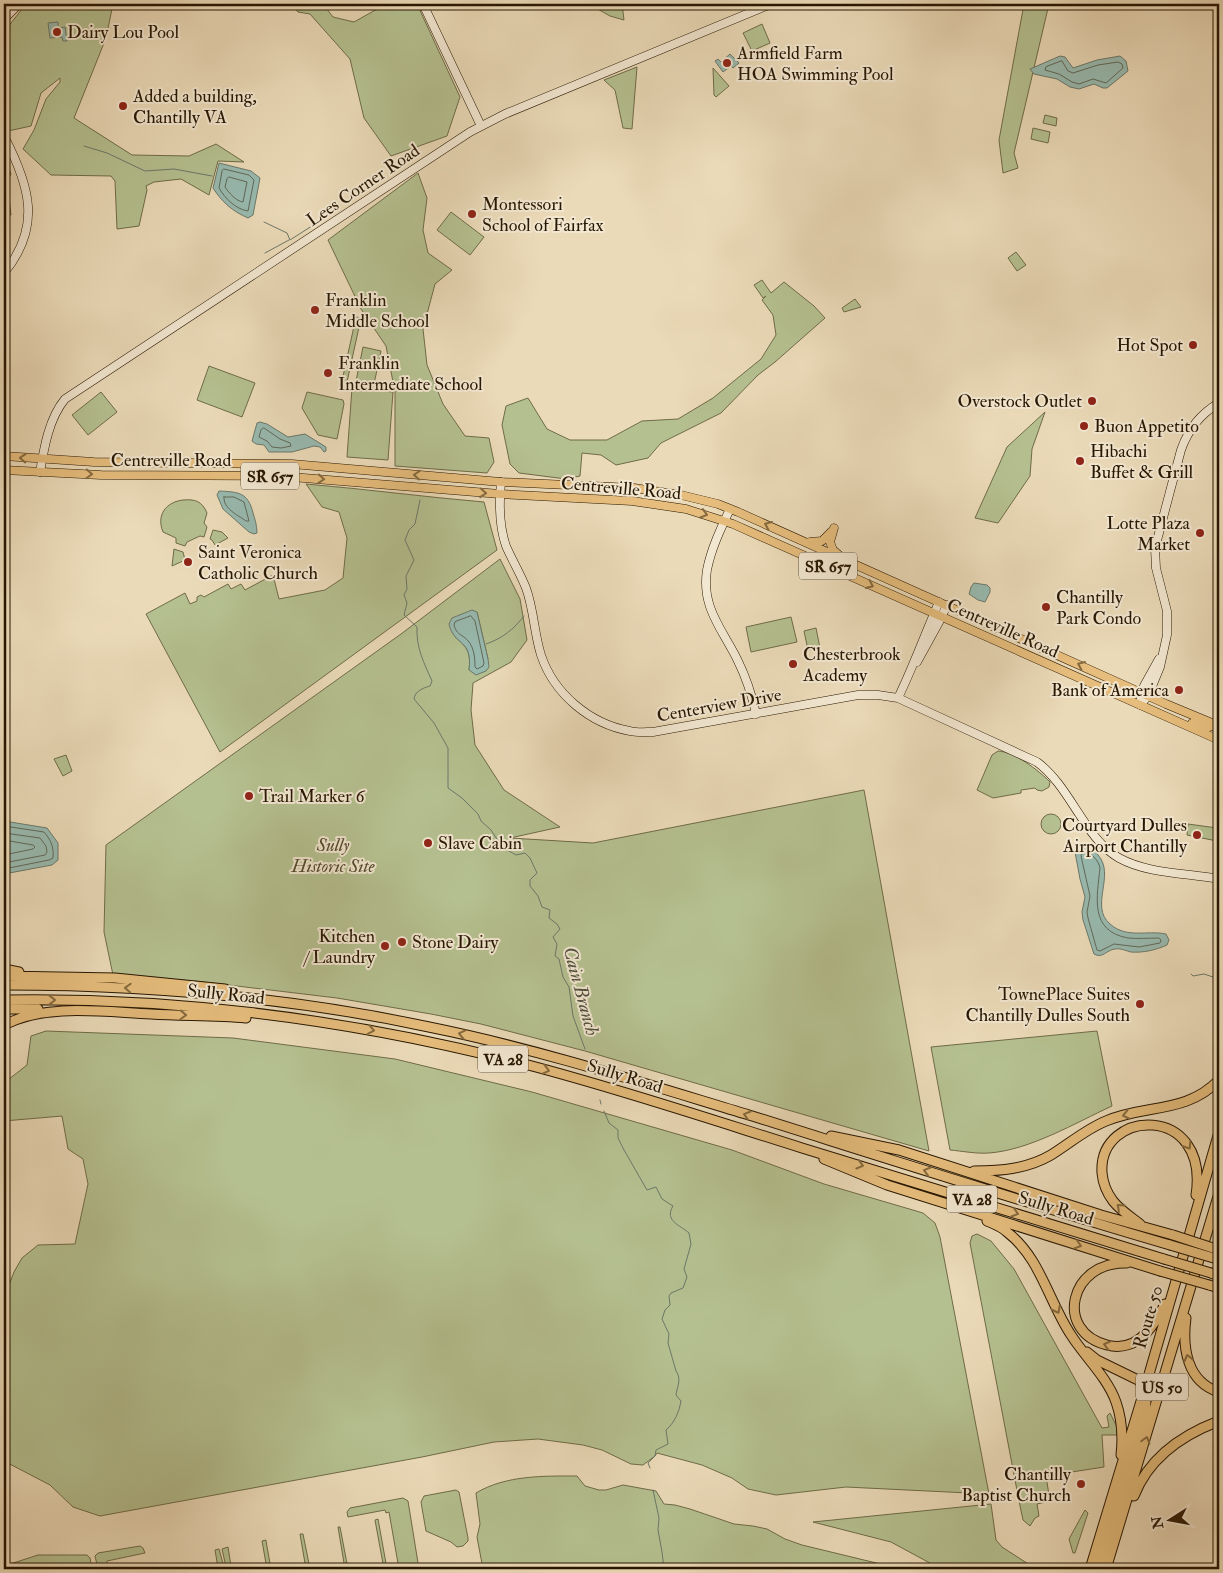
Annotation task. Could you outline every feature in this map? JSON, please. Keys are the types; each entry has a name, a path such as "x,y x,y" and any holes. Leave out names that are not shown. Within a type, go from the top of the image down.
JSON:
{"highway":[{"path":"4,969 52,976"},
{"path":"4,976 115,978 159,982 228,990 264,1000"},
{"name":"Sully Road","path":"4,985 146,989 264,1000 390,1019 499,1042 605,1071 1170,1245 1219,1254"},
{"name":"Sully Road","path":"4,1000 76,1000 228,1010 323,1022 426,1041 581,1080 1215,1275"},
{"path":"4,1010 64,1010 231,1017 295,1024 323,1022"},
{"path":"4,1025 37,1014 83,1012"},
{"path":"964,1171 1006,1170 1031,1164 1049,1156 1107,1120 1182,1104 1201,1095 1219,1080"},
{"path":"1161,1232 1140,1224 1116,1205 1103,1181 1102,1163 1111,1144 1123,1133 1142,1125 1160,1126 1172,1130 1188,1145 1193,1154 1197,1181 1191,1225"},
{"path":"794,1129 875,1144 1173,1235 1219,1254"},
{"name":"Route 50","path":"1090,1569 1145,1388 1219,1132"},
{"path":"780,1140 871,1179 1137,1264 1219,1288"},
{"name":"Route 50","path":"1106,1569 1219,1193"},
{"path":"965,1209 1006,1231 1021,1245 1038,1270 1071,1335 1104,1380 1116,1404 1121,1424 1122,1441 1115,1489"},
{"path":"1207,1233 1219,1209"},
{"path":"1137,1264 1121,1263 1097,1268 1087,1276 1077,1290 1074,1301 1078,1322 1086,1334 1098,1342 1119,1347 1139,1340 1148,1332 1159,1315 1175,1283"},
{"path":"1191,1287 1185,1320 1185,1342 1188,1359 1193,1372 1201,1382 1219,1392"},
{"path":"1071,1335 1097,1360 1138,1380 1145,1388 1145,1411 1098,1569"},
{"path":"1106,1569 1137,1489 1147,1470 1163,1452 1177,1441 1191,1432 1219,1421"}],"main road":[{"name":"Centreville Road","path":"4,456 94,462 285,464 501,482 650,490 698,498 730,509 805,541 1217,725"},
{"name":"Centreville Road","path":"4,470 120,476 279,476 500,494 660,504 692,510 725,521 1219,740"},
{"path":"805,541 822,541 828,537 834,528 830,539 831,546 844,559"},
{"path":"1171,719 1183,719 1206,728 1217,725"}],"street":[{"path":"4,19 19,4"},
{"path":"423,4 480,126"},
{"name":"Lees Corner Road","path":"40,472 54,417 61,404 70,395 480,126 771,4"},
{"path":"4,136 20,173 26,193 28,211 26,232 21,248 4,273"},
{"path":"1140,705 1160,668 1168,621 1155,563 1156,538 1186,437 1199,418 1219,403"},
{"name":"Centerview Drive","path":"501,482 500,516 504,540 526,587 542,657 551,677 577,708 598,721 631,732 661,731 858,696 878,695 898,698 1021,754 1042,766 1063,788 1098,840 1116,856 1140,866 1219,879"},
{"path":"730,509 709,562 706,580 708,600 714,619 745,676 756,714"},
{"path":"898,698 943,603"}],"green space":[{"path":"29,4 113,4 106,38 74,118 132,155 189,156 216,144 244,162 218,161 209,195 181,179 154,182 146,186 147,190 139,226 117,229 115,181 111,176 51,175 23,149 34,130 46,99 60,82 60,78 41,93 31,126 8,131 4,124 4,32 22,9"},
{"path":"291,4 323,4 333,17 354,22 386,4 417,4 460,97 447,136 391,156 364,118 350,59 310,14 298,12"},
{"path":"589,4 622,4 624,20 610,16"},
{"path":"1024,4 1049,4 1014,153 1018,168 1003,173 999,140"},
{"path":"762,24 770,43 752,51 743,33"},
{"path":"637,67 632,129 623,128 615,90 604,80"},
{"path":"713,68 729,86 716,97 714,95"},
{"path":"1045,115 1057,118 1056,126 1043,123"},
{"path":"1033,128 1050,132 1048,143 1031,139"},
{"path":"4,156 11,174 4,188"},
{"path":"418,173 427,198 423,230 428,253 452,270 435,284 423,329 427,365 443,404 465,436 489,438 494,462 487,473 395,466 395,392 386,346 361,309 328,240"},
{"path":"9,199 11,215 4,216 4,200"},
{"path":"451,212 484,237 470,255 437,230"},
{"path":"1016,252 1026,265 1017,271 1008,258"},
{"path":"762,280 771,293 784,282 814,306 825,318 758,375 721,413 661,443 648,458 616,465 601,455 582,453 580,476 566,479 519,473 510,464 502,425 506,406 528,398 547,429 570,440 607,440 642,421 678,419 713,398 761,359 776,335 773,315 762,300 766,296 763,298 754,285"},
{"path":"855,299 861,307 844,312 842,308"},
{"path":"356,317 361,318 347,382 342,381"},
{"path":"363,347 381,351 374,384 356,381"},
{"path":"209,366 255,383 242,417 197,400"},
{"path":"352,388 393,392 388,460 347,457"},
{"path":"101,392 117,412 88,435 72,415"},
{"path":"307,392 343,400 344,404 337,439 318,435 302,408"},
{"path":"1045,412 1032,449 1030,476 998,523 975,518 1007,447"},
{"path":"306,484 484,502 497,550 220,752 146,614 185,593 190,604 197,601 197,597 201,595 204,597 228,584 231,589 241,584 245,590 273,575 279,599 325,590 343,578 347,538 339,512 322,507"},
{"path":"183,500 198,502 207,513 204,523 207,527 204,537 200,536 187,542 185,546 176,543 176,538 163,532 161,526 164,510 172,503"},
{"path":"213,530 222,532 228,538 215,545 210,539"},
{"path":"174,549 183,552 185,560 172,566"},
{"name":"Sully Historic Site","path":"500,559 520,599 527,640 511,662 473,683 471,710 475,745 504,790 560,827 510,838 593,843 864,790 929,1151 585,1051 481,1024 337,998 195,981 113,975 104,932 106,845 401,634","holes":["477,612 488,659 469,670 468,651 455,637"]},
{"path":"791,617 797,642 751,652 746,627"},
{"path":"816,628 820,648 808,650 804,631"},
{"path":"998,751 1019,758 1033,767 1050,782 1049,787 1042,791 1035,788 1021,790 1021,793 993,798 977,790 992,755"},
{"path":"66,755 72,771 63,776 54,759"},
{"path":"1051,814 1058,817 1061,824 1058,831 1051,834 1044,831 1041,824 1044,817"},
{"path":"1188,824 1217,828 1217,841 1187,835"},
{"path":"46,1031 233,1038 395,1059 532,1092 732,1150 824,1184 923,1213 935,1223 940,1237 989,1494 846,1487 776,1495 748,1489 732,1478 702,1465 657,1453 643,1465 631,1464 602,1450 583,1445 538,1439 494,1442 100,1516 73,1507 50,1485 4,1461 4,1298 14,1272 22,1258 38,1245 75,1244 88,1184 83,1159 68,1149 62,1116 4,1121 4,1083 27,1065 31,1036"},
{"path":"1097,1031 1112,1106 1052,1135 1020,1147 989,1153 950,1150 931,1047"},
{"path":"977,1234 991,1241 1014,1269 1102,1428 1109,1427 1107,1416 1110,1413 1117,1427 1117,1435 1102,1435 1104,1467 1046,1476 1050,1501 1037,1504 1039,1516 1035,1518 1030,1526 1023,1520 970,1243 972,1236"},
{"path":"577,1476 585,1486 606,1490 623,1485 656,1491 664,1504 690,1509 734,1524 767,1529 785,1539 802,1545 901,1569 483,1569 477,1537 480,1524 476,1493 488,1487 512,1480"},
{"path":"456,1490 459,1492 468,1538 468,1541 463,1546 457,1547 451,1542 426,1531 421,1502 424,1496"},
{"path":"403,1498 408,1501 419,1569 399,1569 389,1512 386,1513 385,1510 348,1517 347,1512 350,1508"},
{"path":"991,1504 996,1540 1002,1547 1036,1569 938,1569 891,1542 813,1522"},
{"path":"1085,1510 1088,1513 1075,1553 1073,1553 1069,1539"},
{"path":"378,1519 387,1569 384,1569 375,1520"},
{"path":"338,1527 340,1527 348,1569 345,1569"},
{"path":"300,1534 303,1534 310,1569 306,1569"},
{"path":"266,1540 271,1569 267,1569 262,1541"},
{"path":"140,1546 145,1553 107,1561 106,1569 98,1569 95,1556 98,1553"},
{"path":"228,1547 231,1566 226,1567 222,1549"},
{"path":"219,1549 224,1567 218,1568 215,1550"},
{"path":"38,1555 87,1555 90,1558 92,1569 4,1569 4,1566"}],"water":[{"name":"Dairy Lou Pool","path":"58,22 58,28 65,27 67,41 63,41 62,37 50,38 48,23"},
{"name":"Armfield Farm HOA Swimming Pool","path":"730,54 739,63 723,72 715,61 718,59 721,62"},
{"path":"1060,56 1065,57 1073,68 1097,60 1120,56 1126,61 1128,71 1107,88 1094,84 1079,89 1070,87 1057,79 1034,74 1030,69"},
{"path":"219,163 251,171 260,178 253,215 248,218 228,206 213,188"},
{"path":"257,423 267,424 288,437 305,434 326,447 326,451 324,452 320,447 314,446 292,452 269,452 264,445 256,444 252,441"},
{"path":"219,491 237,493 245,497 251,506 257,533 249,532 223,509 217,495"},
{"path":"974,583 987,585 990,588 985,602 969,594"},
{"path":"472,610 477,612 489,667 486,671 476,675 469,670 466,647 451,631 449,624 452,618"},
{"path":"4,821 47,828 58,843 58,860 52,865 4,874"},
{"path":"1081,848 1093,850 1103,863 1105,872 1102,908 1104,917 1110,924 1117,929 1130,933 1166,934 1169,940 1167,945 1145,952 1117,949 1102,955 1094,954 1082,912 1085,897 1075,852"}],"waterway":[{"path":"84,146 107,153 145,171 174,169 212,176"},
{"path":"264,222 287,233 290,240 326,217"},
{"path":"265,253 289,240"},
{"name":"Cain Branch","path":"420,500 415,524 409,530 405,540 414,560 406,576 407,589 404,595 407,603 404,615 417,627 419,649 432,681 430,686 418,692 414,699 434,723 448,748 448,788 462,798 478,814 481,821 491,830 502,847 516,855 525,853 530,858 537,873 530,880 530,886 538,896 542,907 550,910 549,918 560,929 553,937 557,944 555,956 559,959 563,977 569,987 573,1016 585,1049"},
{"path":"486,644 507,633 524,616"},
{"path":"1191,974 1193,976 1204,974 1219,979"},
{"name":"Cain Branch","path":"600,1100 601,1104"},
{"name":"Cain Branch","path":"604,1111 609,1123 618,1130 618,1138 647,1190 656,1187 662,1199 673,1206 670,1215 674,1222 689,1233 691,1244 684,1269 687,1277 683,1288 671,1293 669,1296 670,1305 665,1310 662,1319 669,1334 668,1343 679,1377 676,1395 681,1401 676,1417 666,1430 668,1444 656,1450 655,1456 648,1463 650,1468"},
{"name":"Cain Branch","path":"653,1490 659,1518 658,1530 664,1569"}],"place":[{"name":"Dairy Lou Pool","path":"57,32"},
{"name":"Armfield Farm HOA Swimming Pool","path":"727,63"},
{"name":"Added a building, Chantilly VA","path":"123,106"},
{"name":"Montessori School of Fairfax","path":"472,214"},
{"name":"Franklin Middle School","path":"315,310"},
{"name":"Hot Spot","path":"1193,345"},
{"name":"Franklin Intermediate School","path":"328,373"},
{"name":"Overstock Outlet","path":"1092,401"},
{"name":"Buon Appetito","path":"1084,426"},
{"name":"Hibachi Buffet & Grill","path":"1080,461"},
{"name":"Lotte Plaza Market","path":"1200,533"},
{"name":"Saint Veronica Catholic Church","path":"188,562"},
{"name":"Chantilly Park Condo","path":"1046,607"},
{"name":"Chesterbrook Academy","path":"793,664"},
{"name":"Bank of America","path":"1179,690"},
{"name":"Trail Marker 6","path":"249,796"},
{"name":"Courtyard Dulles Airport Chantilly","path":"1197,835"},
{"name":"Slave Cabin","path":"428,843"},
{"name":"Stone Dairy","path":"402,942"},
{"name":"Kitchen / Laundry","path":"385,946"},
{"name":"TownePlace Suites Chantilly Dulles South","path":"1140,1004"},
{"name":"Chantilly Baptist Church","path":"1081,1484"}]}
